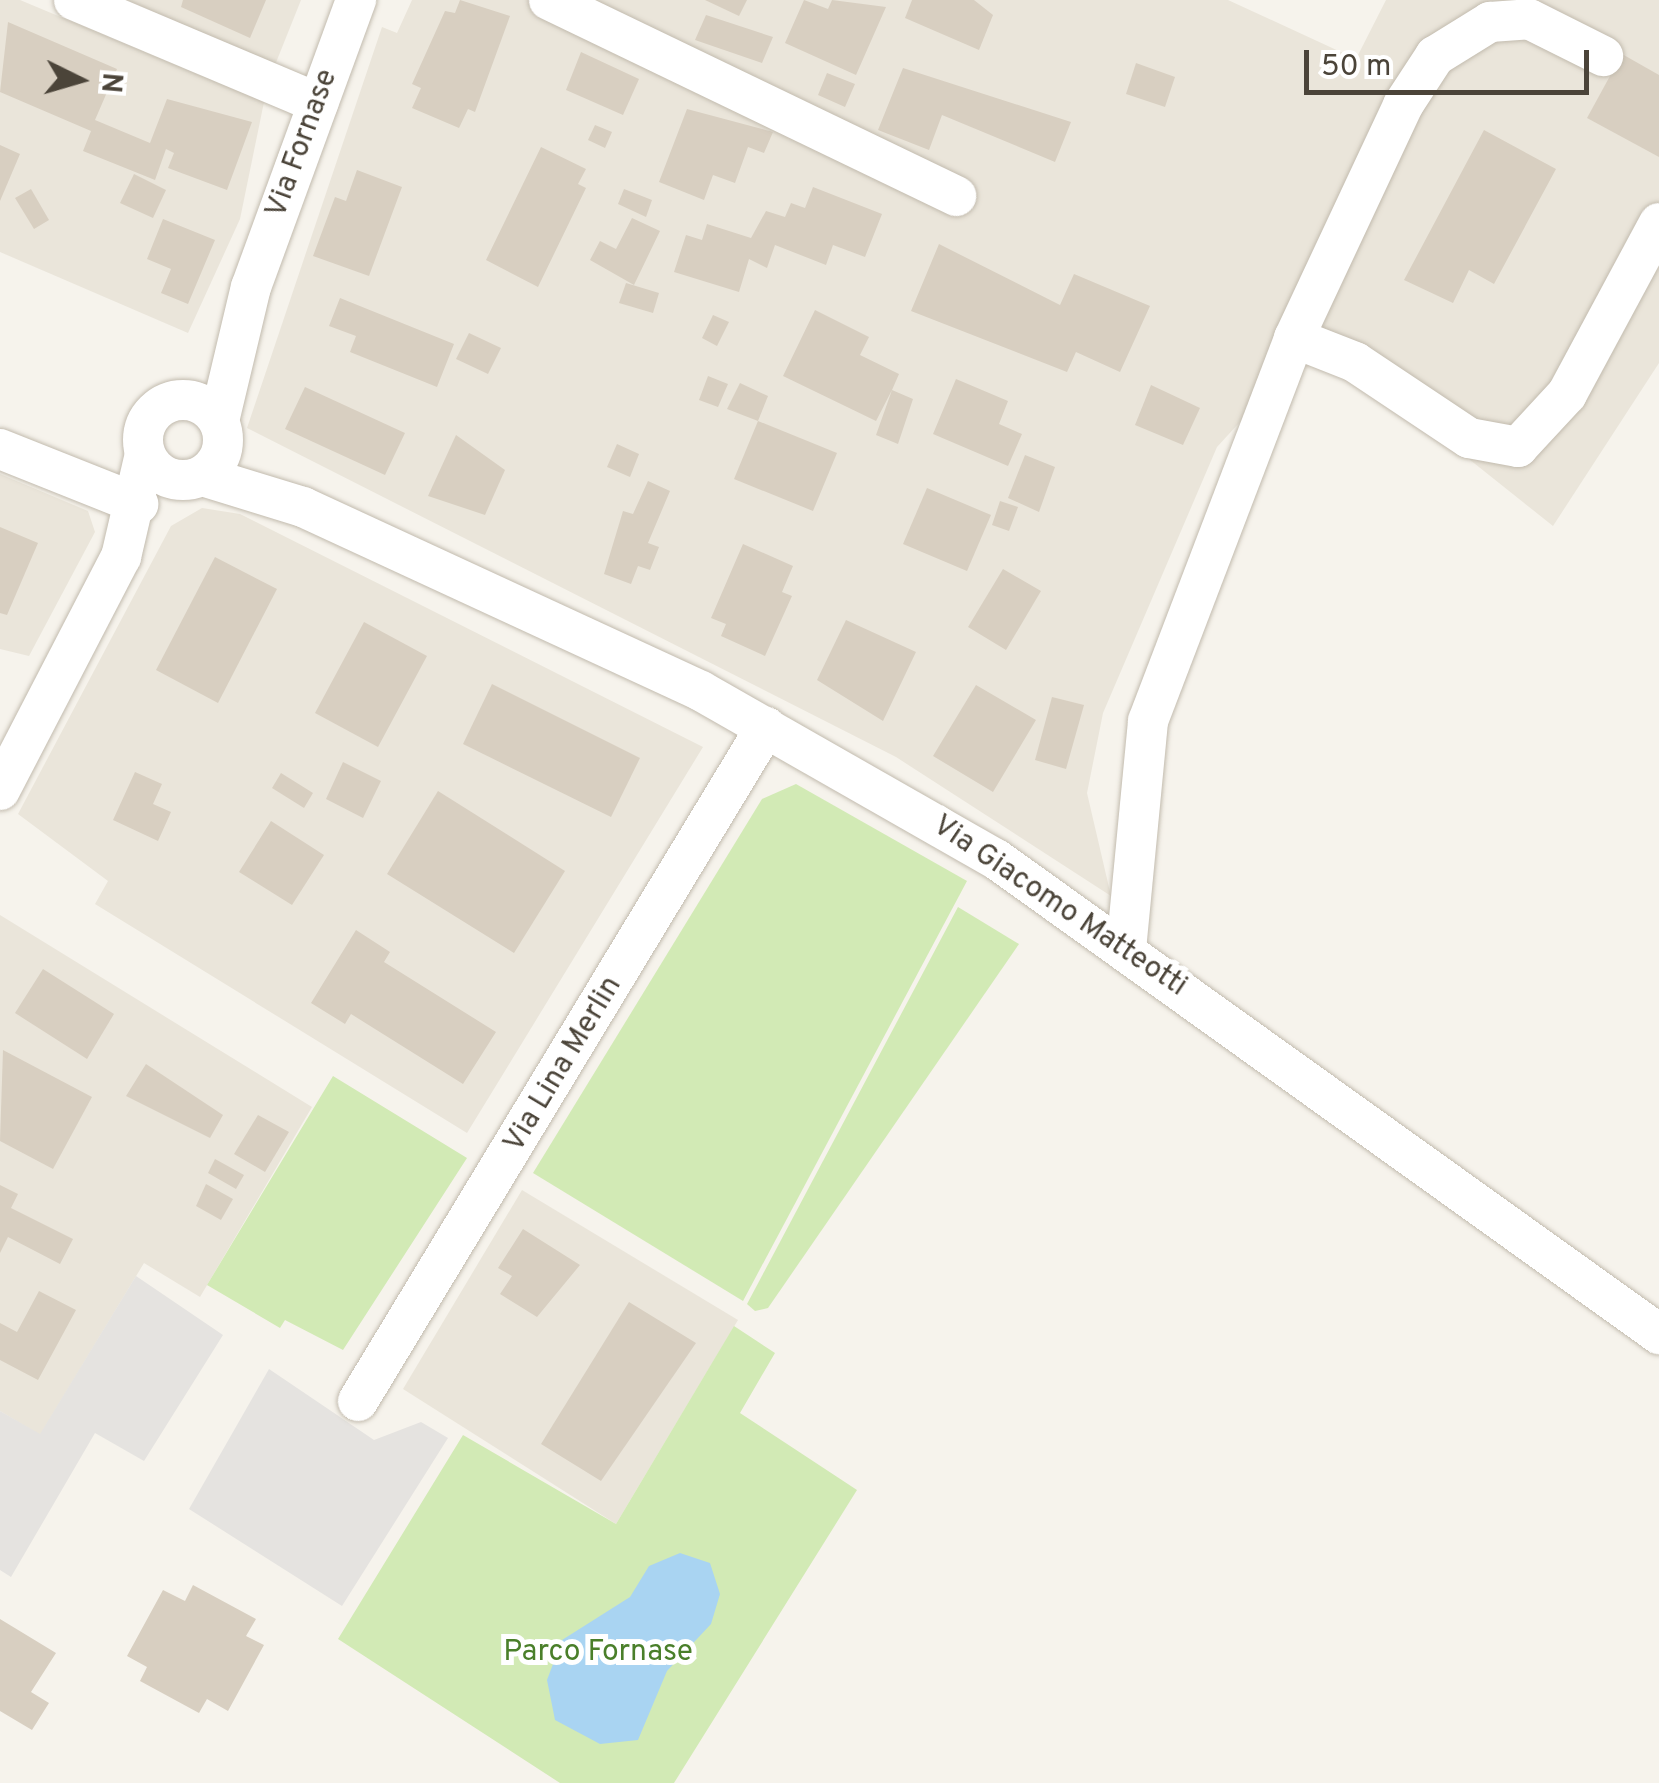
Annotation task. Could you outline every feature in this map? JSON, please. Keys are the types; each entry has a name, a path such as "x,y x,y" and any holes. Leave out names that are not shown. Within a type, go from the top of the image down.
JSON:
{"street":[{"path":"74,0 318,103"},
{"name":"Via Fornase","path":"121,558 195,478 221,457 222,427 252,288 356,0"},
{"path":"549,0 956,196"},
{"path":"1126,950 1148,722 1294,338 1435,56 1490,22 1529,19 1602,56"},
{"path":"1294,338 1354,362 1469,438 1518,446 1567,394 1659,223"},
{"name":"Via Fornase","path":"0,790 121,558 138,504 151,415 174,400 252,288"},
{"path":"174,400 201,404 222,427"},
{"name":"Via Giacomo Matteotti","path":"222,427 304,507"},
{"path":"0,449 138,504"},
{"path":"145,454 163,476 195,478"},
{"name":"Via Giacomo Matteotti","path":"195,478 304,507 766,727 996,859 1659,1334"},
{"name":"Via Lina Merlin","path":"358,1401 766,727"}],"shaded area":[{"path":"0,0 20,0 264,102 240,219 188,333 0,252"},
{"path":"127,0 301,0 275,65"},
{"path":"412,0 1228,0 1356,59 1386,0 1659,0 1659,363 1553,526 1317,338 1217,447 1103,713 1087,793 1111,896 896,757 247,428 382,27 397,33"},
{"path":"0,474 88,511 95,532 29,656 0,649"},
{"path":"202,508 240,514 703,747 467,1133 95,904 108,881 18,814 171,526"},
{"path":"0,915 312,1107 200,1297 144,1263 40,1435 0,1411"},
{"path":"522,1190 738,1320 616,1524 403,1389"},
{"path":"136,1276 223,1335 144,1461 95,1433 11,1577 0,1570 0,1411 40,1434"},
{"path":"269,1369 374,1440 421,1422 448,1438 342,1606 189,1509"}],"green space":[{"path":"796,784 967,881 743,1301 533,1173 762,799"},
{"path":"958,907 1019,944 768,1308 755,1311 747,1304"},
{"path":"333,1076 467,1158 343,1350 285,1320 280,1328 207,1285"},
{"name":"Parco Fornase","path":"734,1326 775,1353 740,1413 857,1490 674,1783 560,1783 338,1639 463,1435 616,1524"}],"water":[{"path":"680,1553 710,1563 720,1594 711,1624 667,1671 638,1740 600,1744 555,1720 547,1680 562,1640 630,1597 649,1566"}],"building":[{"path":"183,0 266,0 250,38 181,7"},
{"path":"460,0 510,16 475,112 468,109 459,128 412,108 421,88 412,84 445,11 455,13"},
{"path":"705,0 747,0 739,16"},
{"path":"804,0 828,9 832,0 886,7 856,75 785,43"},
{"path":"912,0 974,0 993,15 979,50 905,18"},
{"path":"706,15 773,37 762,63 695,40"},
{"path":"8,22 117,69 95,120 150,143 167,99 252,122 227,190 168,168 174,153 166,149 155,180 83,151 91,131 0,92"},
{"path":"581,52 639,79 623,115 566,90"},
{"path":"1622,54 1659,75 1659,157 1587,118"},
{"path":"1136,63 1175,77 1165,107 1126,94"},
{"path":"903,68 1071,122 1055,162 942,115 929,150 878,130"},
{"path":"827,73 855,84 845,107 818,95"},
{"path":"687,109 773,132 764,153 748,147 735,183 713,175 704,200 659,182"},
{"path":"595,125 612,132 605,148 588,140"},
{"path":"1484,130 1556,169 1494,284 1469,270 1453,303 1404,280"},
{"path":"0,145 20,154 0,201"},
{"path":"541,147 586,169 578,184 586,188 538,287 486,260"},
{"path":"357,170 402,187 369,276 313,256 335,197 346,201"},
{"path":"134,174 166,190 153,218 120,203"},
{"path":"813,187 882,214 865,257 833,245 826,265 775,245 767,268 749,259 739,292 674,272 686,235 702,240 707,224 751,238 766,211 785,217 791,203 805,208"},
{"path":"31,189 49,220 34,229 15,198"},
{"path":"624,189 652,200 646,217 618,204"},
{"path":"632,218 660,231 634,285 590,260 600,241 616,249"},
{"path":"163,219 215,240 188,304 161,293 171,269 147,259"},
{"path":"939,244 1060,305 1074,274 1150,306 1120,372 1076,352 1067,372 911,311"},
{"path":"626,283 659,293 653,313 619,303"},
{"path":"340,298 454,344 437,387 350,352 356,336 329,326"},
{"path":"815,310 869,337 860,355 899,374 876,421 783,376"},
{"path":"713,315 729,322 717,346 702,338"},
{"path":"469,333 501,348 488,374 456,359"},
{"path":"708,376 728,384 718,407 699,400"},
{"path":"956,379 1008,401 999,424 1022,434 1008,466 933,434"},
{"path":"740,383 768,396 758,421 727,409"},
{"path":"1151,385 1200,408 1183,445 1135,425"},
{"path":"305,387 405,433 385,475 285,429"},
{"path":"892,390 913,399 898,444 876,435"},
{"path":"758,421 837,453 813,511 734,479"},
{"path":"456,435 505,470 485,515 428,496"},
{"path":"617,444 639,454 630,477 607,467"},
{"path":"1025,455 1055,467 1039,512 1008,498"},
{"path":"648,481 670,491 648,543 659,547 650,570 638,566 631,584 604,574 623,511 633,514"},
{"path":"927,488 991,515 967,571 903,544"},
{"path":"1000,501 1018,507 1009,531 992,525"},
{"path":"0,527 38,543 7,615 0,613"},
{"path":"743,544 793,566 782,592 792,596 765,656 721,636 726,624 711,618"},
{"path":"215,557 277,589 218,703 156,670"},
{"path":"1003,569 1041,591 1006,650 968,627"},
{"path":"846,620 916,652 883,721 817,680"},
{"path":"364,622 427,656 378,747 315,713"},
{"path":"492,684 640,758 611,817 463,744"},
{"path":"976,685 1036,720 993,792 933,756"},
{"path":"1052,697 1084,705 1066,769 1035,760"},
{"path":"343,762 381,781 363,818 326,799"},
{"path":"135,772 162,784 153,804 171,812 158,841 113,820"},
{"path":"281,773 313,793 304,808 272,788"},
{"path":"438,791 565,871 514,953 387,874"},
{"path":"271,821 324,855 292,905 239,872"},
{"path":"356,930 390,952 384,962 496,1032 463,1084 351,1014 345,1024 311,1003"},
{"path":"43,969 114,1014 87,1059 15,1013"},
{"path":"3,1050 92,1097 53,1169 0,1141"},
{"path":"146,1064 223,1115 210,1138 126,1096"},
{"path":"258,1115 289,1132 265,1172 234,1154"},
{"path":"215,1159 244,1175 236,1189 208,1173"},
{"path":"206,1184 233,1199 221,1220 196,1206"},
{"path":"0,1185 18,1194 11,1208 73,1239 60,1264 8,1237 0,1253"},
{"path":"523,1229 580,1265 537,1317 500,1294 512,1276 498,1268"},
{"path":"39,1291 76,1310 38,1380 0,1360 0,1323 17,1332"},
{"path":"629,1302 696,1343 601,1481 541,1444"},
{"path":"193,1585 256,1619 246,1636 264,1645 228,1711 207,1699 199,1713 140,1681 147,1667 127,1656 163,1590 185,1601"},
{"path":"0,1619 56,1653 31,1692 49,1703 32,1730 0,1711"}]}
